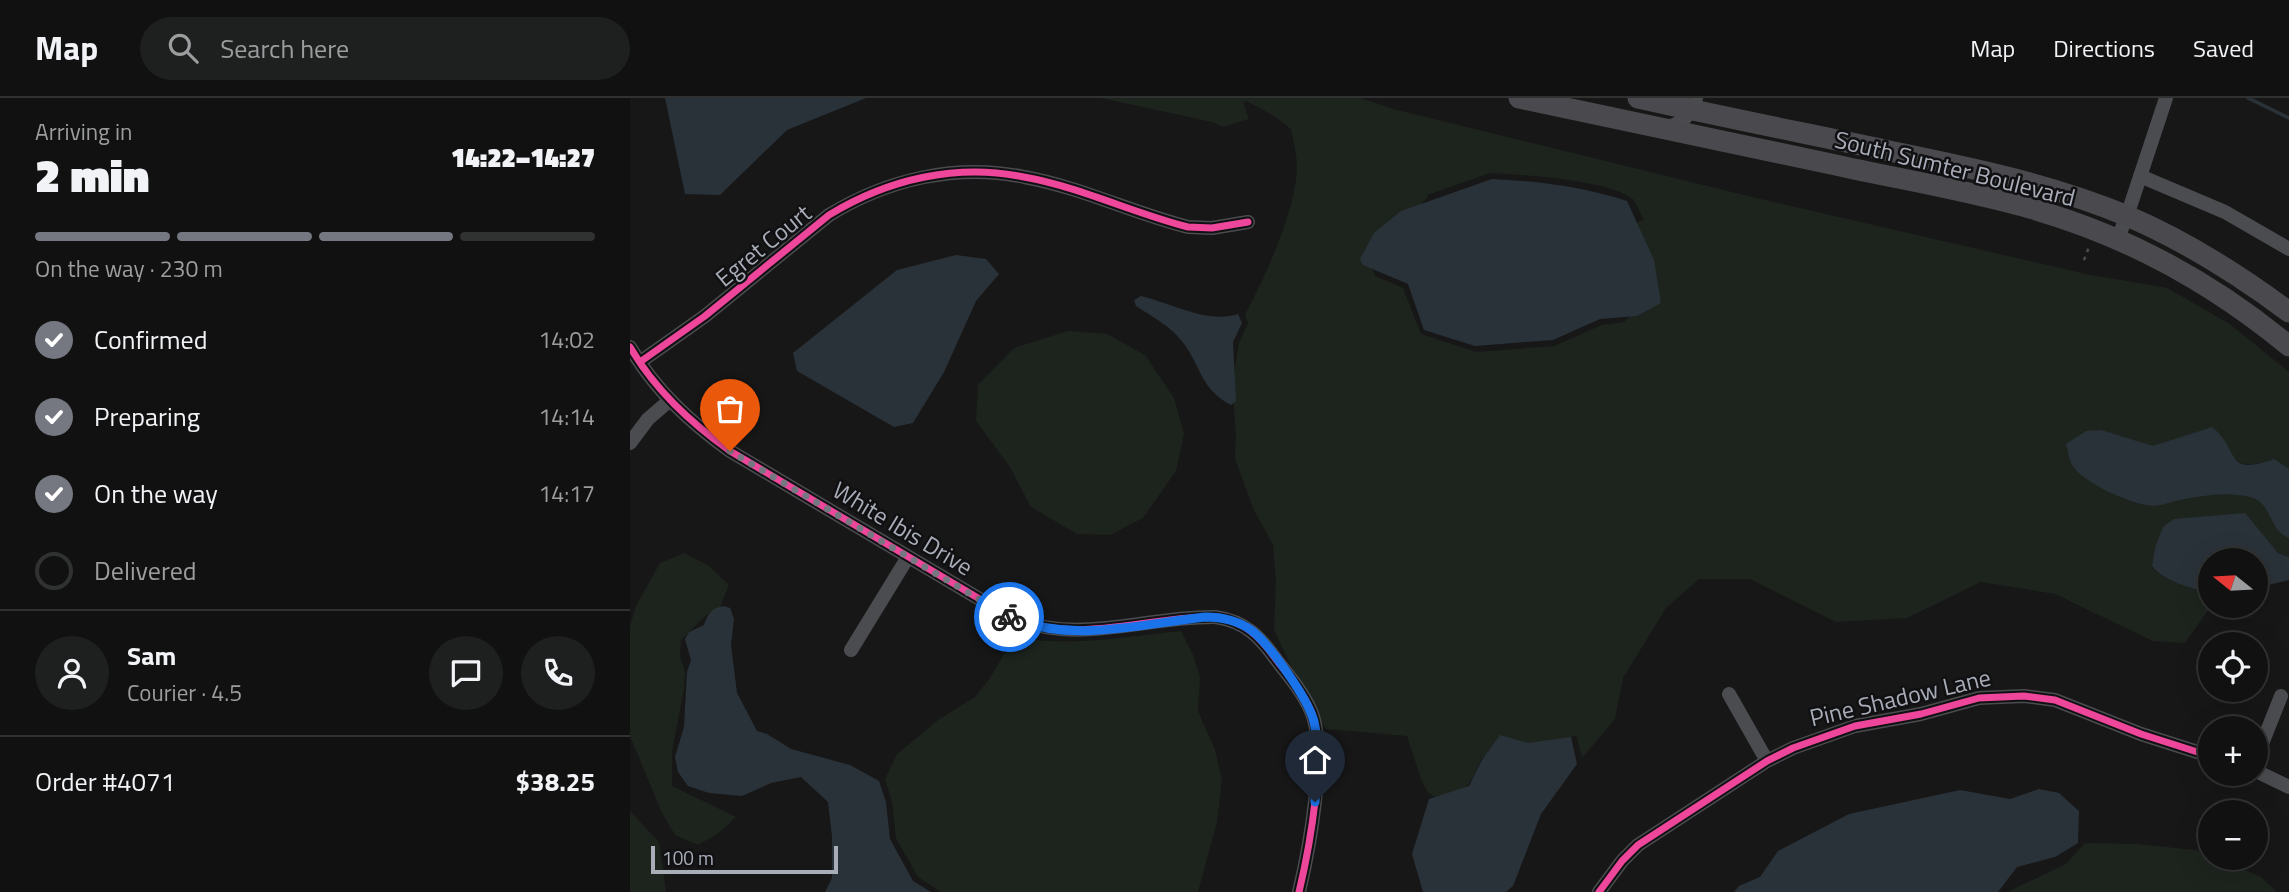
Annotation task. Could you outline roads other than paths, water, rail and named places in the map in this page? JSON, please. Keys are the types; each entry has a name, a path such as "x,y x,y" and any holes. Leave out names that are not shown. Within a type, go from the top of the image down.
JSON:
{"main road":[{"name":"South Sumter Boulevard","path":"1519,98 2010,203 2078,224 2164,262 2208,287 2289,346"},
{"name":"South Sumter Boulevard","path":"1638,98 1695,104 2016,178 2069,194 2127,216 2214,261 2289,313"}],"street":[{"path":"2117,240 2166,98"},
{"path":"1662,128 1676,124 1695,104"},
{"name":"Egret Court","path":"640,362 705,316 830,215 852,202 921,177 974,172 1011,174 1039,180 1188,227 1212,228 1248,222"},
{"path":"2140,176 2225,212 2289,249"},
{"name":"White Ibis Drive","path":"630,347 670,400 703,432 730,451 996,610 1038,626 1084,631 1215,617 1234,620 1252,631 1268,647 1294,683 1311,711 1315,724 1315,802 1309,849 1299,892"},
{"path":"630,443 648,419 670,400"},
{"path":"851,650 908,557"},
{"path":"1729,694 1768,761"},
{"name":"Pine Shadow Lane","path":"1599,892 1622,861 1656,831 1768,761 1843,729 1921,714 1969,700 2009,696 2040,698 2070,704 2141,734 2198,752"},
{"path":"2268,729 2281,696"},
{"path":"2268,777 2289,787"}],"waterway":[{"path":"2248,98 2289,118"}]}
